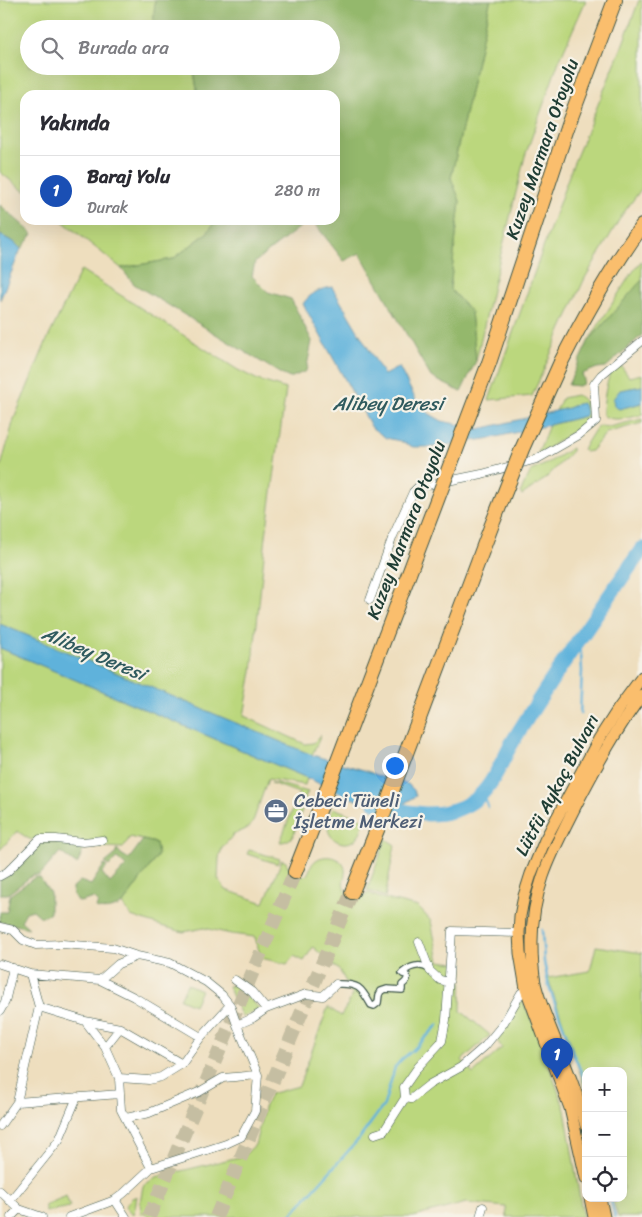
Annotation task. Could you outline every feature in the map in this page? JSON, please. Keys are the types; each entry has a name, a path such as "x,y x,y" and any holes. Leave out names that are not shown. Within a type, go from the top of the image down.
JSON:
{"highway":[{"name":"Kuzey Marmara Otoyolu","path":"295,872 489,363 568,125 614,0"},
{"path":"352,892 522,449 579,326 614,266 642,226"}],"main road":[{"name":"Lütfü Aykaç Bulvarı","path":"582,1160 570,1108 526,989 519,933 524,896 530,874 545,840 599,739 642,677"},
{"name":"Lütfü Aykaç Bulvarı","path":"582,1113 535,982 532,960 533,918 544,872 556,845 608,746 642,695"},
{"path":"519,933 532,933"},
{"path":"591,1202 594,1217"},
{"path":"601,1202 604,1217"}],"street":[{"path":"370,600 393,536 413,492 418,488 482,474 537,459 579,435 596,421 594,384 600,375 642,341"},
{"path":"0,876 7,872 40,839 83,842 102,840"},
{"path":"0,927 13,930 23,940 36,945 113,948 137,956 170,963 206,982 222,995 230,1005 258,1075 255,1111 241,1137 226,1144 151,1168 115,1200 69,1217"},
{"path":"375,1134 384,1131 405,1098 404,1087 418,1067 442,1041 446,1020 452,931 519,933"},
{"path":"419,942 430,970"},
{"path":"100,980 118,964 137,956"},
{"path":"0,964 30,974 100,980 134,997 201,1037"},
{"path":"237,1026 266,1010 306,994 323,996 336,984 347,983 361,988 371,1005 374,1006 378,1004 381,991 387,989 402,990 402,985 406,982 407,975 402,973 414,966 425,966 440,980 449,982"},
{"path":"0,1011 5,1002 13,968"},
{"path":"0,1126 18,1102 39,1007 30,974"},
{"path":"235,980 252,992 266,1010"},
{"path":"405,1098 411,1099 430,1084 461,1067 485,1046 503,1024 521,993 526,989"},
{"path":"119,1078 149,1080 161,1077 182,1064 201,1037 230,1005"},
{"path":"39,1007 86,1021 120,1028 182,1064"},
{"path":"86,1021 105,1047 119,1078 121,1110 151,1168"},
{"path":"105,1047 120,1028"},
{"path":"126,1118 149,1113 199,1092 223,1078 258,1075"},
{"path":"18,1102 120,1094"},
{"path":"10,1201 59,1140 77,1097"},
{"path":"0,1191 19,1209 42,1217"},
{"path":"115,1200 126,1217"},
{"path":"480,1217 483,1207"},
{"path":"11,1217 19,1209"}],"green space":[{"path":"0,0 155,0 154,20 20,20 20,75 195,75 197,90 20,90 20,188 0,172"},
{"path":"155,0 491,0 451,178 460,201 450,289 471,312 476,361 461,392 431,377 360,253 344,261 316,225 340,225 340,90 197,90 195,75 340,75 340,20 154,20"},
{"path":"491,0 586,0 559,61 525,156 476,361 471,312 450,289 460,201 451,178"},
{"path":"639,0 642,0 642,188 622,215 585,278 532,396 489,400 572,167 621,49"},
{"path":"0,205 20,223 20,225 23,225 33,234 21,249 14,242 0,235"},
{"path":"67,225 213,225 207,233 173,259 121,268"},
{"path":"213,225 303,225 255,262 252,276 268,292 291,299 312,341 306,371 290,378 281,374 134,284 121,268 173,259 207,233"},
{"path":"642,260 642,282 588,342 629,277"},
{"path":"81,270 238,370 258,380 286,389 266,536 252,671 244,716 305,744 313,743 321,735 312,755 0,624 0,470 14,419 47,340"},
{"path":"642,280 642,335 606,367 597,368 582,374 583,384 578,386 568,385 588,342"},
{"path":"619,363 629,377 642,374 642,386 620,390 619,409 642,403 642,415 612,419 603,415 608,380 611,372"},
{"path":"576,395 587,406 590,413 589,417 575,430 541,453 538,453 549,425 585,416 577,404 556,411 562,398"},
{"path":"642,419 642,423 606,433 591,451 585,452 583,449 596,428 600,426 609,427"},
{"path":"572,448 572,451 545,479 522,495 520,493 531,471"},
{"path":"0,648 307,778 305,785 268,779 252,824 233,835 222,848 219,858 218,879 226,890 264,903 282,860 286,862 296,876 303,876 307,875 315,861 322,857 330,857 337,859 343,864 345,873 343,884 354,899 362,899 367,892 378,897 418,907 431,921 439,961 462,964 461,1011 490,1035 462,1060 473,1074 502,1048 495,1037 510,1021 521,998 534,1025 565,1110 583,1217 507,1217 506,1207 466,1203 413,1217 153,1217 141,1213 140,1202 143,1186 156,1177 243,1156 255,1145 264,1108 270,1094 299,1086 328,1007 341,1016 353,995 340,971 313,947 304,961 294,956 287,964 261,958 255,937 204,928 183,932 131,916 123,904 158,855 156,843 130,837 123,848 68,845 29,839 17,831 0,850"},
{"path":"271,783 308,792 293,836 284,842 280,842 299,793"},
{"path":"333,808 365,820 359,835 352,842 339,842 329,833 328,823"},
{"path":"386,839 395,845 385,897 367,890"},
{"path":"143,840 156,843 158,855 123,904 103,910 96,908 98,902 94,898 80,902 75,898 72,888 80,881 91,885 104,865 107,867 102,873 110,883 126,866 117,858 109,866 105,863 115,855 117,849 129,859"},
{"path":"45,842 84,846 78,863 76,864 60,852 40,875 33,875 8,894 0,894 0,879 12,873 39,845"},
{"path":"249,850 280,859 278,864 247,854"},
{"path":"35,877 40,878 50,893 50,913 41,917 33,910 26,912 21,921 29,928 0,922 0,912 7,912 10,895"},
{"path":"596,946 642,953 642,1217 618,1217 613,1202 627,1202 627,1067 582,1067 582,1079 548,978 590,971"},
{"path":"187,984 201,990 194,1005 180,999"},
{"path":"235,985 260,1009 242,1017 228,986"},
{"path":"66,1196 70,1207 45,1212 45,1205"},
{"path":"137,1196 133,1214 125,1206 132,1198"}],"water":[{"path":"0,235 14,242 21,249 0,300"},
{"name":"Alibey Deresi","path":"332,287 384,375 399,367 416,400 428,413 442,421 480,429 582,403 586,411 585,416 492,438 434,447 413,447 400,441 386,438 372,428 303,304 316,292"},
{"path":"642,386 642,403 619,409 614,406 613,399 620,390"},
{"path":"0,624 312,755 408,784 414,790 416,796 402,805 374,806 351,798 0,648"}],"waterway":[{"name":"Alibey Deresi","path":"375,802 412,813 437,814 462,807 479,796 494,777 512,743 548,686 642,549"},
{"path":"580,638 582,671 580,714"},
{"path":"483,793 488,807"},
{"path":"542,930 544,962 549,987 582,1074"},
{"path":"289,1217 359,1139 384,1105 395,1067 438,1025"},
{"path":"611,1202 615,1217"}],"tunnel":[{"path":"149,1217 295,872"},
{"path":"216,1217 352,892"}],"place":[{"name":"Cebeci Tüneli İşletme Merkezi","path":"276,811"},
{"name":"Baraj Yolu","path":"557,1079"}]}
